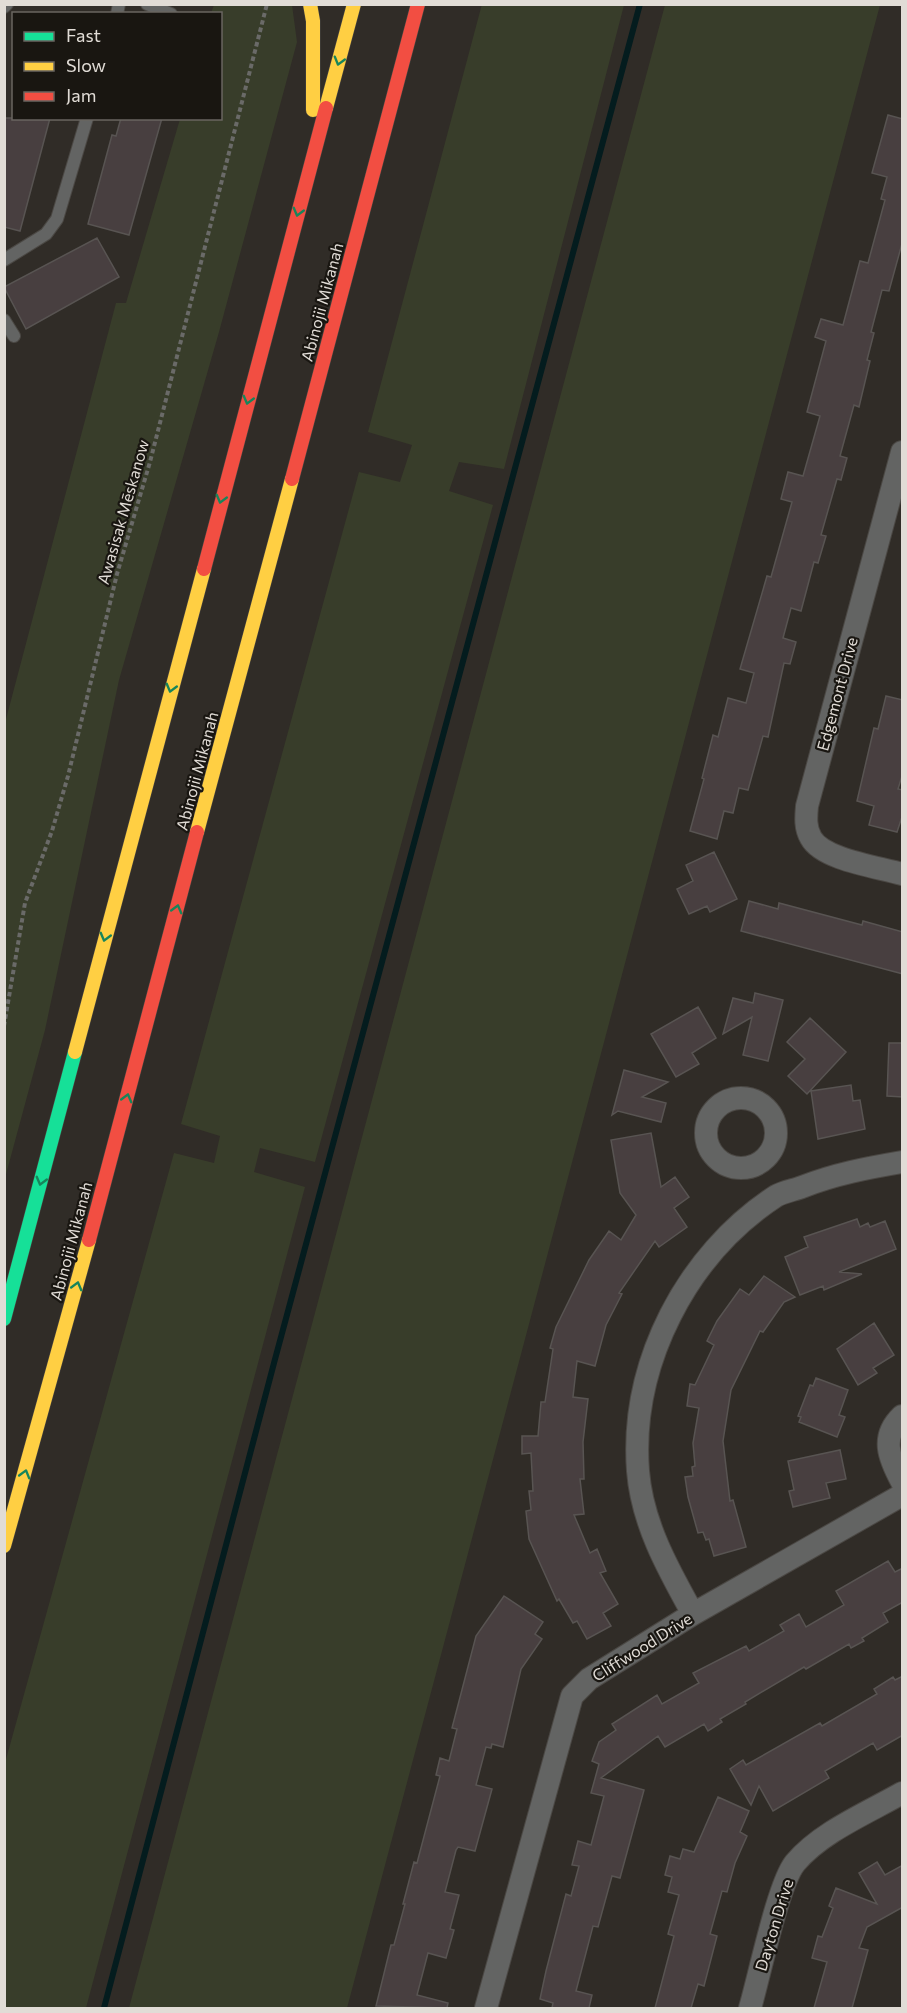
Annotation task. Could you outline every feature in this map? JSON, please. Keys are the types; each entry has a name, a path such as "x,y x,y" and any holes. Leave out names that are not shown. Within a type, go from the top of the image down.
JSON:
{"main road":[{"path":"310,4 313,21 312,155"},
{"path":"4,1318 354,4"},
{"name":"Abinojii Mikanah","path":"4,1546 74,1296 418,4"}],"street":[{"name":"Edgemont Drive","path":"903,452 807,806 806,825 811,840 826,853 903,874"},
{"path":"693,1614 663,1560 648,1518 638,1472 639,1415 648,1374 664,1328 681,1294 726,1239 777,1195 843,1172 903,1162"},
{"path":"759,1164 777,1195"},
{"path":"903,1416 888,1436 889,1458 903,1482"},
{"name":"Cliffwood Drive","path":"486,2008 572,1696 589,1679 693,1614 903,1495"},
{"name":"Dayton Drive","path":"750,2008 784,1886 794,1864 826,1837 903,1793"}],"lane":[{"path":"147,4 166,12"},
{"path":"4,260 46,234 57,219 86,120"},
{"path":"4,320 14,336"}],"path":[{"name":"Awasisak Mēskanow","path":"4,1026 26,903 52,831 68,776 114,584 150,462 267,4"}],"green space":[{"path":"482,4 624,5 504,469 459,462 449,491 493,505 315,1162 260,1148 254,1172 305,1187 86,2008 5,2008 5,1763 174,1153 214,1163 220,1136 181,1124 359,472 400,482 412,445 368,432"},
{"path":"214,5 292,5 297,42 219,332 119,680 45,1030 5,1178 5,723 116,303 126,303 180,120 222,120 222,12 211,12"},
{"path":"665,5 880,5 347,2008 129,2008"}],"building":[{"path":"888,115 903,119 903,240 889,291 882,290 871,332 874,333 867,360 870,361 859,407 854,405 840,456 847,458 841,480 837,479 821,535 826,536 818,563 814,562 801,611 791,608 783,638 796,642 790,664 784,663 768,737 763,736 748,790 739,788 733,813 724,811 717,839 690,831 704,779 702,778 713,735 718,737 728,698 746,703 754,673 740,669 767,576 771,577 792,502 781,499 788,472 803,476 820,416 807,412 826,341 815,337 821,319 843,325 860,261 868,263 885,200 881,199 887,177 872,173"},
{"path":"4,118 49,120 20,231 4,227"},
{"path":"120,120 161,120 129,235 88,224 112,135 116,136"},
{"path":"97,238 119,277 26,329 4,287"},
{"path":"886,696 903,700 903,773 898,789 903,790 903,814 897,832 869,825 874,806 857,801 874,728 878,729"},
{"path":"714,852 737,899 710,912 707,906 689,914 677,889 693,881 686,865"},
{"path":"749,901 778,909 779,903 862,925 863,921 903,932 903,974 741,931"},
{"path":"755,993 783,1000 768,1061 743,1055 752,1017 723,1034 733,998 753,1003"},
{"path":"698,1007 716,1038 692,1053 699,1064 676,1077 651,1034"},
{"path":"810,1018 846,1052 807,1094 788,1076 805,1059 787,1042"},
{"path":"889,1043 903,1043 903,1097 887,1096"},
{"path":"624,1070 668,1082 642,1097 666,1103 661,1122 618,1111 612,1115"},
{"path":"851,1085 853,1101 860,1100 865,1129 818,1139 811,1091"},
{"path":"651,1133 661,1187 675,1177 689,1197 674,1208 687,1227 659,1247 655,1241 619,1293 622,1294 606,1325 595,1366 577,1361 573,1397 588,1399 583,1442 584,1479 580,1479 584,1514 574,1515 590,1553 597,1549 606,1571 600,1573 618,1604 603,1613 611,1626 587,1639 577,1621 573,1623 559,1599 557,1601 529,1539 526,1511 531,1510 529,1491 533,1491 531,1453 522,1454 522,1436 538,1436 541,1402 545,1402 553,1349 550,1348 556,1327 589,1260 609,1231 621,1240 636,1215 620,1193 611,1140"},
{"path":"857,1219 860,1227 868,1223 870,1227 885,1221 896,1249 839,1272 862,1274 824,1290 823,1286 800,1295 785,1257 808,1247 804,1237"},
{"path":"764,1276 795,1297 784,1302 763,1332 760,1331 731,1390 723,1441 730,1501 733,1500 746,1547 714,1556 709,1539 706,1540 703,1532 698,1533 685,1477 693,1476 692,1467 695,1466 693,1443 699,1408 687,1406 690,1384 695,1385 714,1345 707,1341 717,1321 740,1289 749,1295"},
{"path":"874,1323 894,1355 873,1368 877,1373 858,1385 837,1349"},
{"path":"816,1378 848,1390 839,1415 845,1417 837,1437 799,1422 801,1417 798,1416 810,1385 813,1386"},
{"path":"840,1450 846,1479 826,1483 830,1498 793,1507 789,1491 794,1490 788,1461"},
{"path":"888,1561 895,1572 903,1568 903,1602 883,1613 888,1622 862,1638 864,1641 851,1648 849,1644 806,1669 804,1667 745,1702 746,1704 720,1719 722,1722 708,1731 704,1724 665,1747 658,1736 601,1778 644,1790 620,1878 612,1876 598,1927 593,1926 576,1991 592,1995 589,2008 552,2008 553,2003 540,1999 566,1894 571,1896 579,1866 572,1865 578,1841 591,1845 604,1796 591,1793 599,1764 592,1761 599,1742 616,1730 612,1724 657,1695 662,1704 699,1683 693,1673 746,1646 749,1651 784,1631 780,1625 799,1614 806,1627 844,1605 836,1591"},
{"path":"504,1596 543,1622 535,1634 542,1639 521,1669 503,1747 492,1744 491,1748 486,1747 476,1785 492,1789 475,1851 458,1847 445,1892 459,1895 450,1929 454,1930 446,1958 428,1953 417,1995 448,2003 447,2008 376,2006 391,1945 394,1945 405,1904 403,1904 414,1862 417,1863 440,1776 436,1775 440,1758 449,1761 457,1729 452,1728 476,1636"},
{"path":"903,1676 903,1735 877,1750 873,1743 825,1771 829,1778 773,1811 759,1786 751,1805 730,1769 743,1760 746,1765 820,1723 822,1726 877,1694 874,1689 893,1677 895,1680"},
{"path":"718,1797 749,1811 740,1832 747,1836 735,1863 727,1892 722,1891 710,1934 717,1936 704,1986 698,1984 691,2008 655,2008 674,1936 668,1934 679,1895 668,1892 672,1877 665,1875 670,1856 680,1859 683,1849 694,1852"},
{"path":"877,1862 885,1875 903,1865 903,1907 867,1927 859,1948 868,1950 852,2008 814,2008 827,1962 812,1958 818,1936 822,1937 833,1908 829,1906 836,1888 877,1904 859,1873"}],"waterway":[{"path":"104,2008 274,1363 640,4"}],"traffic: fast":[{"path":"4,1319 75,1052"}],"traffic: slow":[{"path":"310,4 313,21 313,110"},
{"path":"326,108 354,4"},
{"path":"197,832 292,479"},
{"path":"75,1052 204,569"},
{"path":"4,1546 89,1240"}],"traffic: jam":[{"path":"292,479 418,4"},
{"path":"204,569 326,108"},
{"path":"89,1240 197,832"}]}
